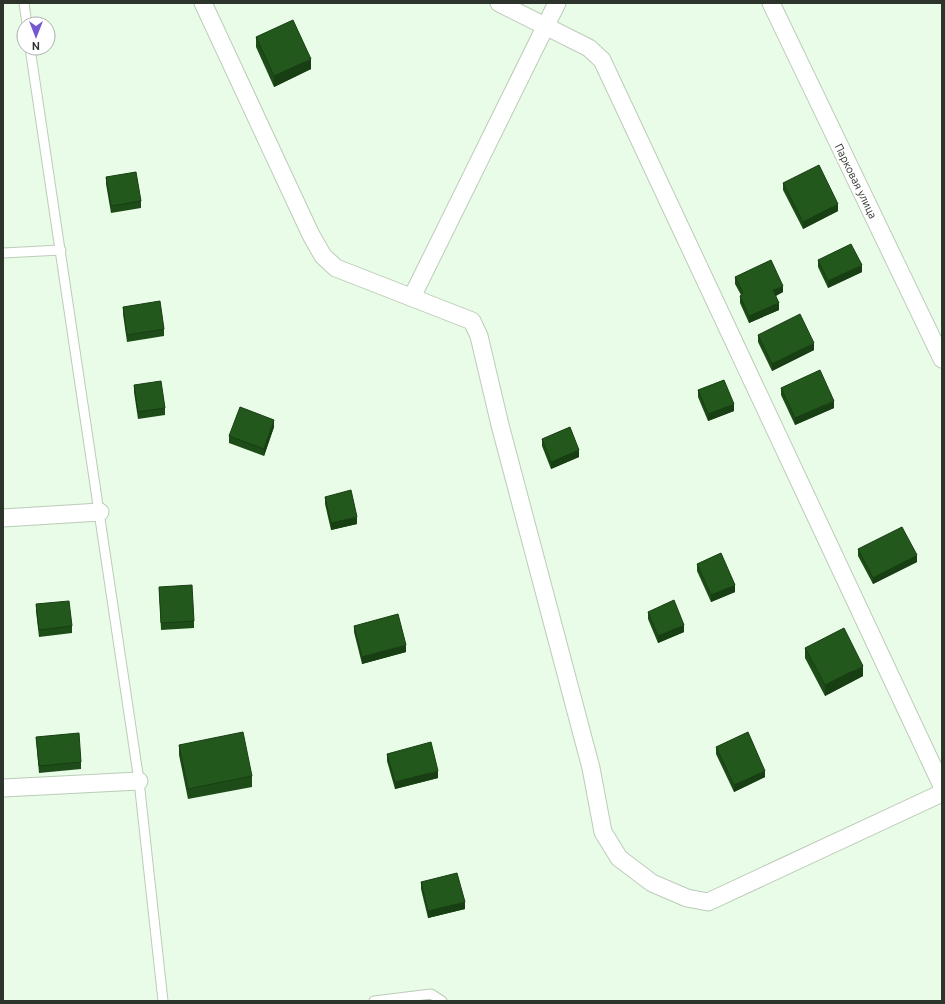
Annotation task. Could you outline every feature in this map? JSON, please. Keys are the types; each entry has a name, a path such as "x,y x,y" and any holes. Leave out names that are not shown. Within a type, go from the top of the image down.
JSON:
{"street":[{"path":"203,3 310,235 323,256 336,268 472,321 479,336 502,432 591,768 603,832 619,858 652,883 687,898 708,902 942,793"},
{"path":"499,3 589,48 602,60 942,786"},
{"path":"412,297 547,26 557,3"},
{"name":"Парковая улица","path":"771,3 942,359"},
{"path":"3,518 100,512"},
{"path":"3,788 138,781"}],"lane":[{"path":"24,3 26,16"},
{"path":"31,56 100,512 138,781 163,1001"},
{"path":"3,253 61,250"},
{"path":"374,1001 431,994 442,1001"}],"building":[{"path":"293,20 311,59 274,76 256,37"},
{"path":"819,165 838,204 803,222 783,183"},
{"path":"136,172 141,201 111,206 106,177"},
{"path":"851,244 862,265 828,281 818,260"},
{"path":"771,260 783,286 773,290 779,303 749,316 740,296 743,293 735,277"},
{"path":"160,301 164,329 127,335 123,307"},
{"path":"800,314 814,343 772,364 758,335"},
{"path":"820,370 834,401 795,418 781,388"},
{"path":"724,380 734,404 708,414 698,390"},
{"path":"161,381 165,408 138,412 134,385"},
{"path":"240,407 274,420 264,449 229,436"},
{"path":"570,427 579,450 551,462 542,439"},
{"path":"351,490 357,517 331,523 325,497"},
{"path":"902,527 917,555 873,578 858,549"},
{"path":"721,553 735,585 711,595 697,564"},
{"path":"192,585 194,621 161,623 159,587"},
{"path":"674,600 684,625 658,636 648,612"},
{"path":"69,601 72,626 39,630 36,604"},
{"path":"398,614 406,645 362,657 354,626"},
{"path":"844,628 863,666 825,685 805,648"},
{"path":"243,732 252,776 188,789 179,745"},
{"path":"748,732 765,771 734,785 716,747"},
{"path":"79,733 81,762 39,766 36,737"},
{"path":"431,742 438,771 395,782 387,754"},
{"path":"457,873 465,902 428,911 421,882"}]}
